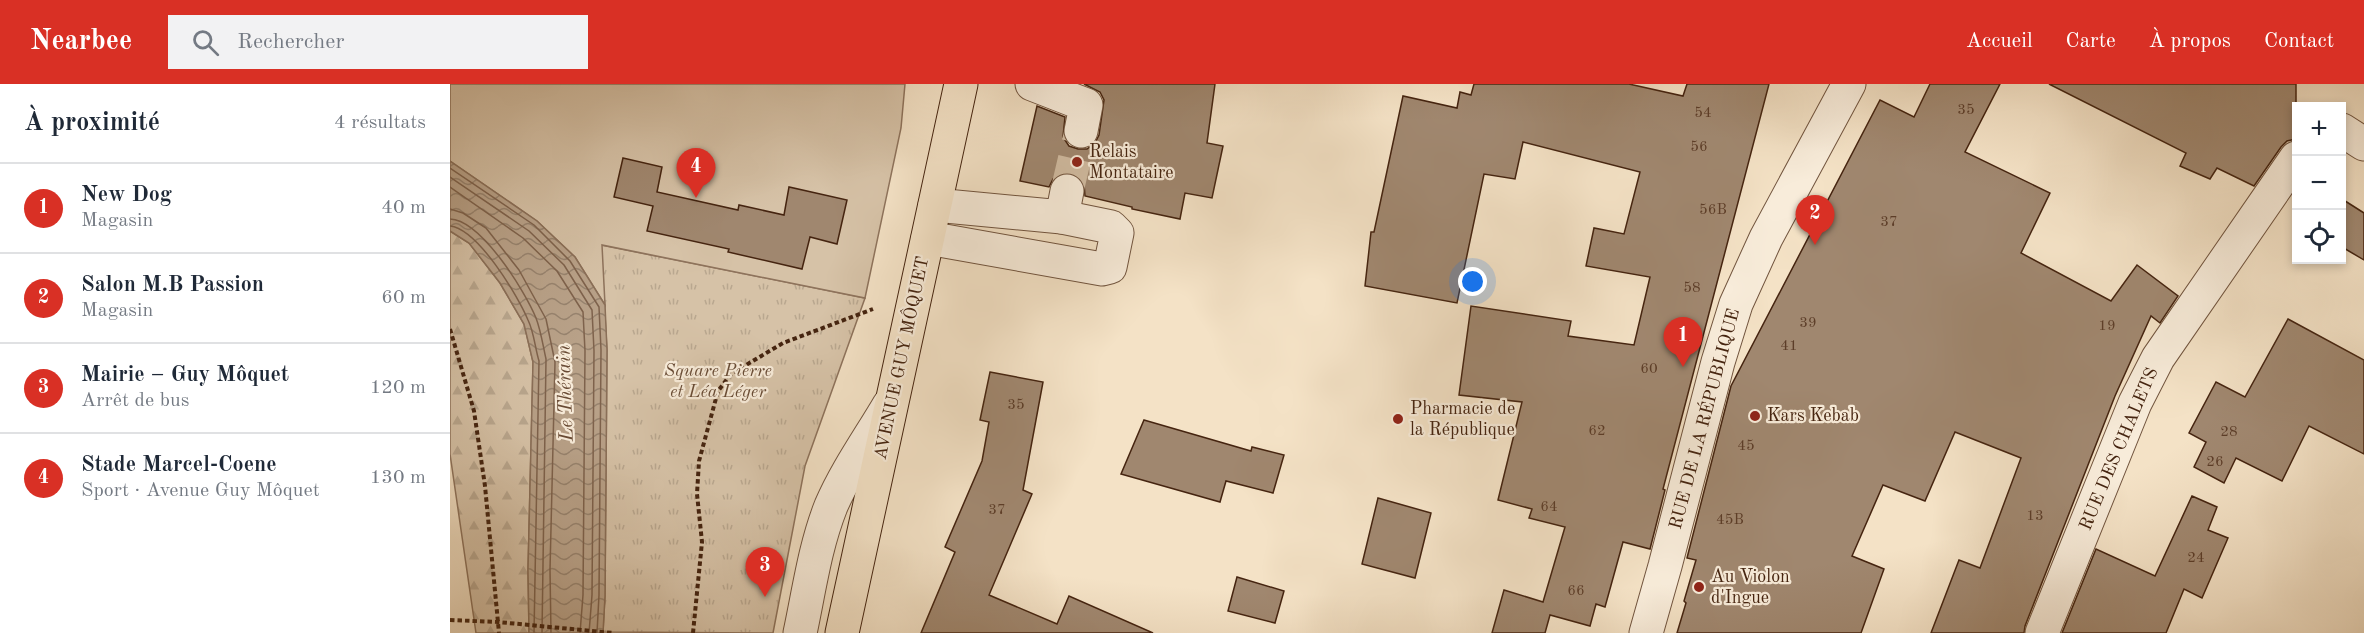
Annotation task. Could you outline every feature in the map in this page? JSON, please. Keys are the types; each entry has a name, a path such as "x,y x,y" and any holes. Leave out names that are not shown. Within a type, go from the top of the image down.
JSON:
{"main road":[{"name":"AVENUE GUY MÔQUET","path":"842,633 961,84"}],"street":[{"path":"1032,84 1086,105 1081,131"},
{"name":"RUE DE LA RÉPUBLIQUE","path":"1646,633 1721,351 1736,304 1766,238 1849,84"},
{"path":"2346,133 2364,144"},
{"name":"RUE DES CHALETS","path":"2042,633 2135,404 2158,358 2292,164"},
{"path":"928,238 1102,269 1110,267 1117,233 1111,227 1064,204 935,205"},
{"path":"800,633 830,508 849,470 892,400"}],"path":[{"path":"693,633 702,542 697,494 699,461 718,391 731,374 783,343 874,309"},
{"path":"450,329 474,411 485,486 499,633"},
{"path":"450,620 498,622 613,633"}],"green space":[{"path":"450,84 905,84 901,128 865,298 602,245 605,305 575,257 537,221 450,161"},
{"path":"450,231 469,243 500,283 524,324 533,362 528,570 529,633 476,633 450,454"},
{"name":"Square Pierre et Léa Léger","path":"601,245 865,298 805,466 773,633 603,632 607,350"}],"water":[{"name":"Le Thérain","path":"450,161 537,221 575,257 605,305 607,350 603,633 529,633 528,570 533,362 524,324 500,283 469,243 450,231"}],"building":[{"path":"1084,84 1215,84 1207,143 1223,146 1212,198 1185,193 1180,219 1085,196 1084,184 1080,177 1071,173 1060,174 1053,179 1049,187 1020,181 1037,106 1065,117 1063,137 1069,146 1087,149 1095,143 1099,135 1104,100 1100,92"},
{"path":"1474,84 1629,84 1683,96 1687,84 1769,84 1663,489 1665,490 1650,549 1623,542 1605,607 1596,604 1590,626 1550,615 1545,633 1492,633 1504,590 1543,602 1565,527 1529,518 1532,509 1498,500 1522,402 1459,395 1471,306 1571,321 1568,336 1634,345 1650,277 1586,266 1594,228 1624,234 1640,172 1523,142 1515,179 1484,174 1457,303 1365,286 1371,232 1374,232 1403,96 1457,108 1460,92 1471,95"},
{"path":"1930,84 2000,84 1965,152 2050,193 2021,253 2111,301 2137,265 2178,296 2160,323 2151,316 2115,396 2024,633 1931,633 1959,560 1980,568 2021,458 1955,432 1925,501 1883,485 1852,556 1884,569 1861,633 1677,633 1696,560 1687,558 1731,386 1880,100 1914,117"},
{"path":"2049,84 2296,84 2296,102 2292,102 2292,140 2281,147 2254,186 2217,168 2210,179 2180,166 2186,153"},
{"path":"623,158 662,167 657,192 738,210 739,205 784,215 789,187 847,200 837,244 810,237 802,269 728,252 729,249 647,231 653,206 614,197"},
{"path":"2346,202 2364,213 2364,260 2346,249"},
{"path":"2288,319 2364,360 2364,454 2309,426 2282,481 2236,458 2224,483 2194,467 2206,442 2189,433 2216,382 2245,397"},
{"path":"990,372 1043,382 1023,490 1032,494 989,595 1057,624 1069,596 1153,633 921,633 955,552 945,547 982,461 989,422 980,420"},
{"path":"1144,420 1251,451 1252,447 1284,455 1273,493 1226,481 1220,502 1121,474"},
{"path":"2192,496 2217,507 2208,530 2228,538 2202,598 2184,589 2166,633 2062,633 2096,549 2155,576"},
{"path":"1378,498 1431,513 1415,578 1362,564"},
{"path":"1237,577 1284,591 1275,623 1228,611"}],"tunnel":[{"path":"1067,191 1081,131"}],"place":[{"name":"Relais Montataire","path":"1077,162"},
{"name":"Stade Marcel-Coene","path":"696,198"},
{"name":"Salon M.B Passion","path":"1815,245"},
{"name":"New Dog","path":"1683,367"},
{"name":"Kars Kebab","path":"1755,416"},
{"name":"Pharmacie de la République","path":"1398,419"},
{"name":"Au Violon d'Ingue","path":"1699,587"},
{"name":"Mairie – Guy Môquet","path":"765,597"}]}
